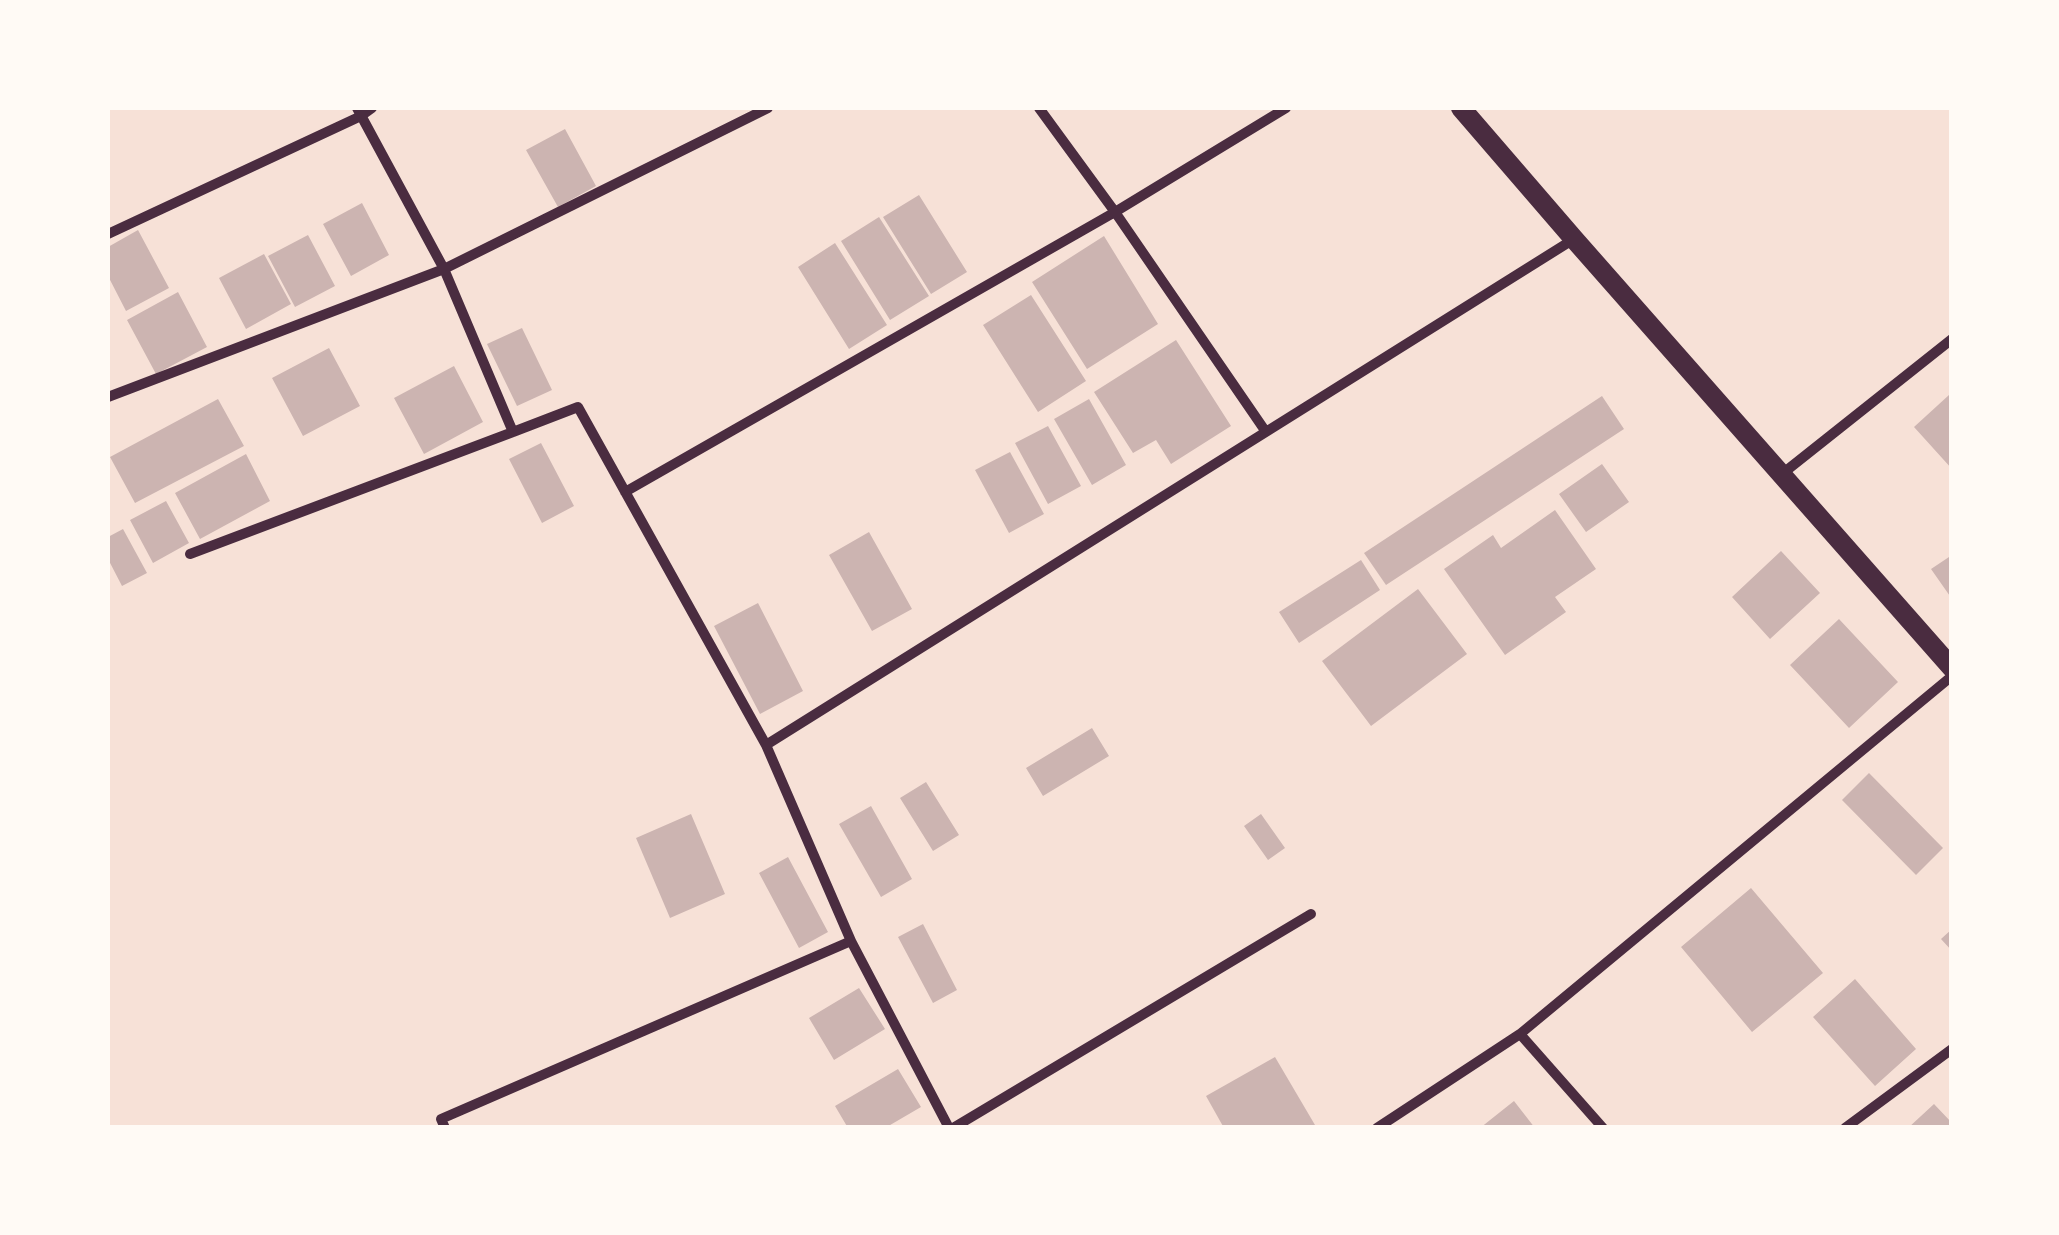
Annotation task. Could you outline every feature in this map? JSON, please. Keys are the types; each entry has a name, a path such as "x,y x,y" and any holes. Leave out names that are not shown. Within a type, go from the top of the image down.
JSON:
{"main road":[{"path":"1461,108 1952,672"}],"street":[{"path":"108,234 372,108"},
{"path":"108,397 444,268 768,108"},
{"path":"1039,108 1266,432"},
{"path":"626,492 1115,212 1286,108"},
{"path":"359,112 444,268 513,432"},
{"path":"766,746 1574,239"},
{"path":"1782,475 1952,339"},
{"path":"190,554 578,407 766,746 851,941 951,1128 1311,914"},
{"path":"1377,1128 1520,1034 1952,672"},
{"path":"445,1128 442,1119 851,941"},
{"path":"1520,1034 1603,1128"},
{"path":"1844,1128 1952,1049"}],"building":[{"path":"565,129 596,186 558,207 526,150"},
{"path":"919,195 967,272 931,294 883,217"},
{"path":"362,203 389,255 351,276 323,224"},
{"path":"879,217 929,296 890,320 841,241"},
{"path":"138,230 169,288 126,311 108,276 108,247"},
{"path":"308,235 335,286 295,307 268,256"},
{"path":"1104,236 1158,324 1087,369 1032,282"},
{"path":"835,243 887,325 849,349 798,267"},
{"path":"264,254 291,304 246,329 219,278"},
{"path":"178,292 207,347 156,374 127,320"},
{"path":"1031,295 1086,381 1038,412 983,325"},
{"path":"522,328 552,390 517,406 487,344"},
{"path":"1176,340 1231,426 1171,464 1156,440 1133,453 1094,392"},
{"path":"329,348 360,406 303,436 272,378"},
{"path":"454,366 483,422 424,454 394,398"},
{"path":"1949,395 1952,398 1952,469 1914,427"},
{"path":"1602,396 1624,429 1386,585 1364,553"},
{"path":"218,399 244,446 135,503 110,457"},
{"path":"1089,399 1126,465 1092,485 1054,419"},
{"path":"1048,426 1081,486 1048,504 1015,443"},
{"path":"541,443 574,506 542,523 509,459"},
{"path":"1010,452 1044,514 1009,533 975,470"},
{"path":"246,454 270,501 200,539 175,493"},
{"path":"1602,464 1629,502 1586,532 1559,494"},
{"path":"166,501 189,543 153,563 130,520"},
{"path":"1555,510 1596,569 1555,597 1566,612 1505,655 1444,569 1493,535 1501,548"},
{"path":"123,529 147,573 122,586 108,559 108,537"},
{"path":"869,532 912,609 872,631 829,555"},
{"path":"1781,551 1820,593 1770,639 1732,597"},
{"path":"1952,555 1952,599 1931,569"},
{"path":"1361,560 1380,590 1299,643 1279,612"},
{"path":"1418,589 1467,654 1371,726 1322,661"},
{"path":"758,603 803,691 760,714 714,626"},
{"path":"1839,619 1898,682 1849,728 1790,665"},
{"path":"1092,728 1109,756 1043,796 1026,768"},
{"path":"1869,773 1943,848 1916,875 1842,800"},
{"path":"926,782 959,835 933,851 900,798"},
{"path":"871,806 912,879 881,897 839,824"},
{"path":"691,814 725,894 670,918 636,838"},
{"path":"1261,814 1285,848 1268,860 1244,826"},
{"path":"788,857 828,932 799,948 759,873"},
{"path":"1751,888 1823,973 1752,1032 1681,947"},
{"path":"923,924 957,990 933,1003 898,937"},
{"path":"1952,929 1952,951 1941,939"},
{"path":"1855,979 1916,1049 1875,1086 1813,1017"},
{"path":"859,988 885,1029 834,1060 809,1018"},
{"path":"1275,1057 1315,1125 1224,1128 1206,1096"},
{"path":"898,1069 921,1107 885,1128 848,1128 835,1106"},
{"path":"1514,1101 1535,1128 1480,1128"},
{"path":"1934,1104 1952,1128 1908,1128"}]}
